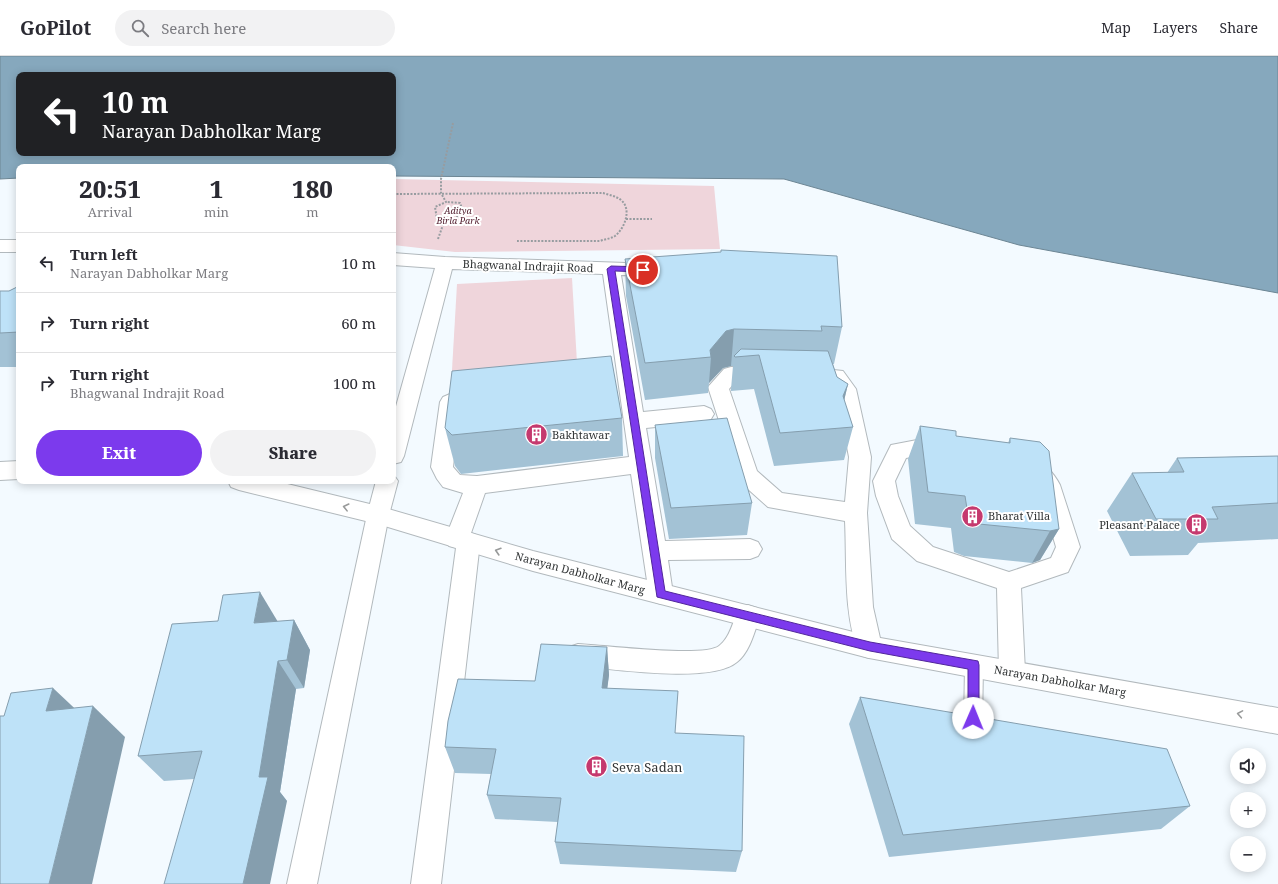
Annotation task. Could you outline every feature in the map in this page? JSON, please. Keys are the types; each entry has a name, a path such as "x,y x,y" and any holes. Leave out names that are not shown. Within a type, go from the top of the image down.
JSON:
{"street":[{"path":"0,246 16,246"},
{"name":"Bhagwanal Indrajit Road","path":"396,259 445,263 675,271"},
{"path":"396,445 445,263"},
{"path":"611,269 661,594"},
{"path":"784,375 731,374 718,387 748,476 776,501 856,512"},
{"path":"806,375 836,376 846,389 860,457 856,512 861,607 870,647"},
{"path":"450,399 442,467 444,475 449,481 454,483 477,485 640,464"},
{"path":"634,421 704,414"},
{"path":"917,448 1029,464 1049,485 1068,547 1060,565 1009,582 925,554 900,532 887,496 884,481 899,451 917,448"},
{"path":"0,471 16,470"},
{"name":"Narayan Dabholkar Marg","path":"251,484 378,515 533,561 870,647 1278,721"},
{"path":"302,884 378,515 386,484"},
{"path":"426,884 462,541 477,485"},
{"path":"654,551 750,549"},
{"path":"1009,582 1012,672"},
{"path":"555,654 707,663 722,660 731,653 739,640 748,616"}],"lane":[{"path":"973,726 974,665"}],"path":[{"path":"446,202 441,193 444,158 452,123"},
{"path":"396,194 603,193 616,196 624,202 626,220 622,230 613,237 600,240 515,240"},
{"path":"446,202 460,203 463,211 453,221 444,222 437,219 435,207 446,202"},
{"path":"626,220 652,219"},
{"path":"438,240 444,222"}],"green space":[{"name":"Aditya Birla Park","path":"396,179 714,186 720,249 455,252 396,245"},
{"path":"572,278 578,380 451,387 457,284"}],"water":[{"path":"0,56 1278,56 1278,293 1019,245 784,179 396,176 396,164 16,164 16,178 0,179"}],"building":[{"path":"721,250 837,256 842,327 821,326 822,331 734,329 726,331 710,350 711,357 645,363 625,259 721,252"},
{"path":"16,288 16,332 0,333 0,291 9,291"},
{"path":"741,349 828,351 837,377 848,384 843,396 853,427 780,433 759,355 735,357 734,356"},
{"path":"611,356 622,418 452,435 445,428 452,371"},
{"path":"727,418 752,503 671,508 655,425"},
{"path":"920,426 956,431 956,436 1010,443 1010,438 1040,442 1049,451 1059,529 1050,531 979,524 969,521 965,496 928,492"},
{"path":"1278,456 1278,503 1212,507 1218,519 1156,519 1132,473 1184,472 1177,458"},
{"path":"260,592 254,623 294,620 287,660 278,661 259,777 268,777 243,884 164,884 202,751 138,756 172,624 218,621 223,595"},
{"name":"Seva Sadan","path":"541,644 607,647 602,688 678,691 675,733 744,736 742,851 555,842 561,798 487,795 496,749 445,747 448,721 458,679 535,681"},
{"path":"53,688 46,711 93,706 49,884 0,884 0,716 4,716 11,693"},
{"path":"860,697 1167,749 1190,806 903,835"}],"place":[{"name":"Bakhtawar","path":"536,435"},
{"name":"Bharat Villa","path":"972,516"},
{"name":"Pleasant Palace","path":"1196,525"},
{"name":"Seva Sadan","path":"596,767"}],"route":[{"path":"643,270 611,269 661,594 870,647 974,665 973,718"}]}
